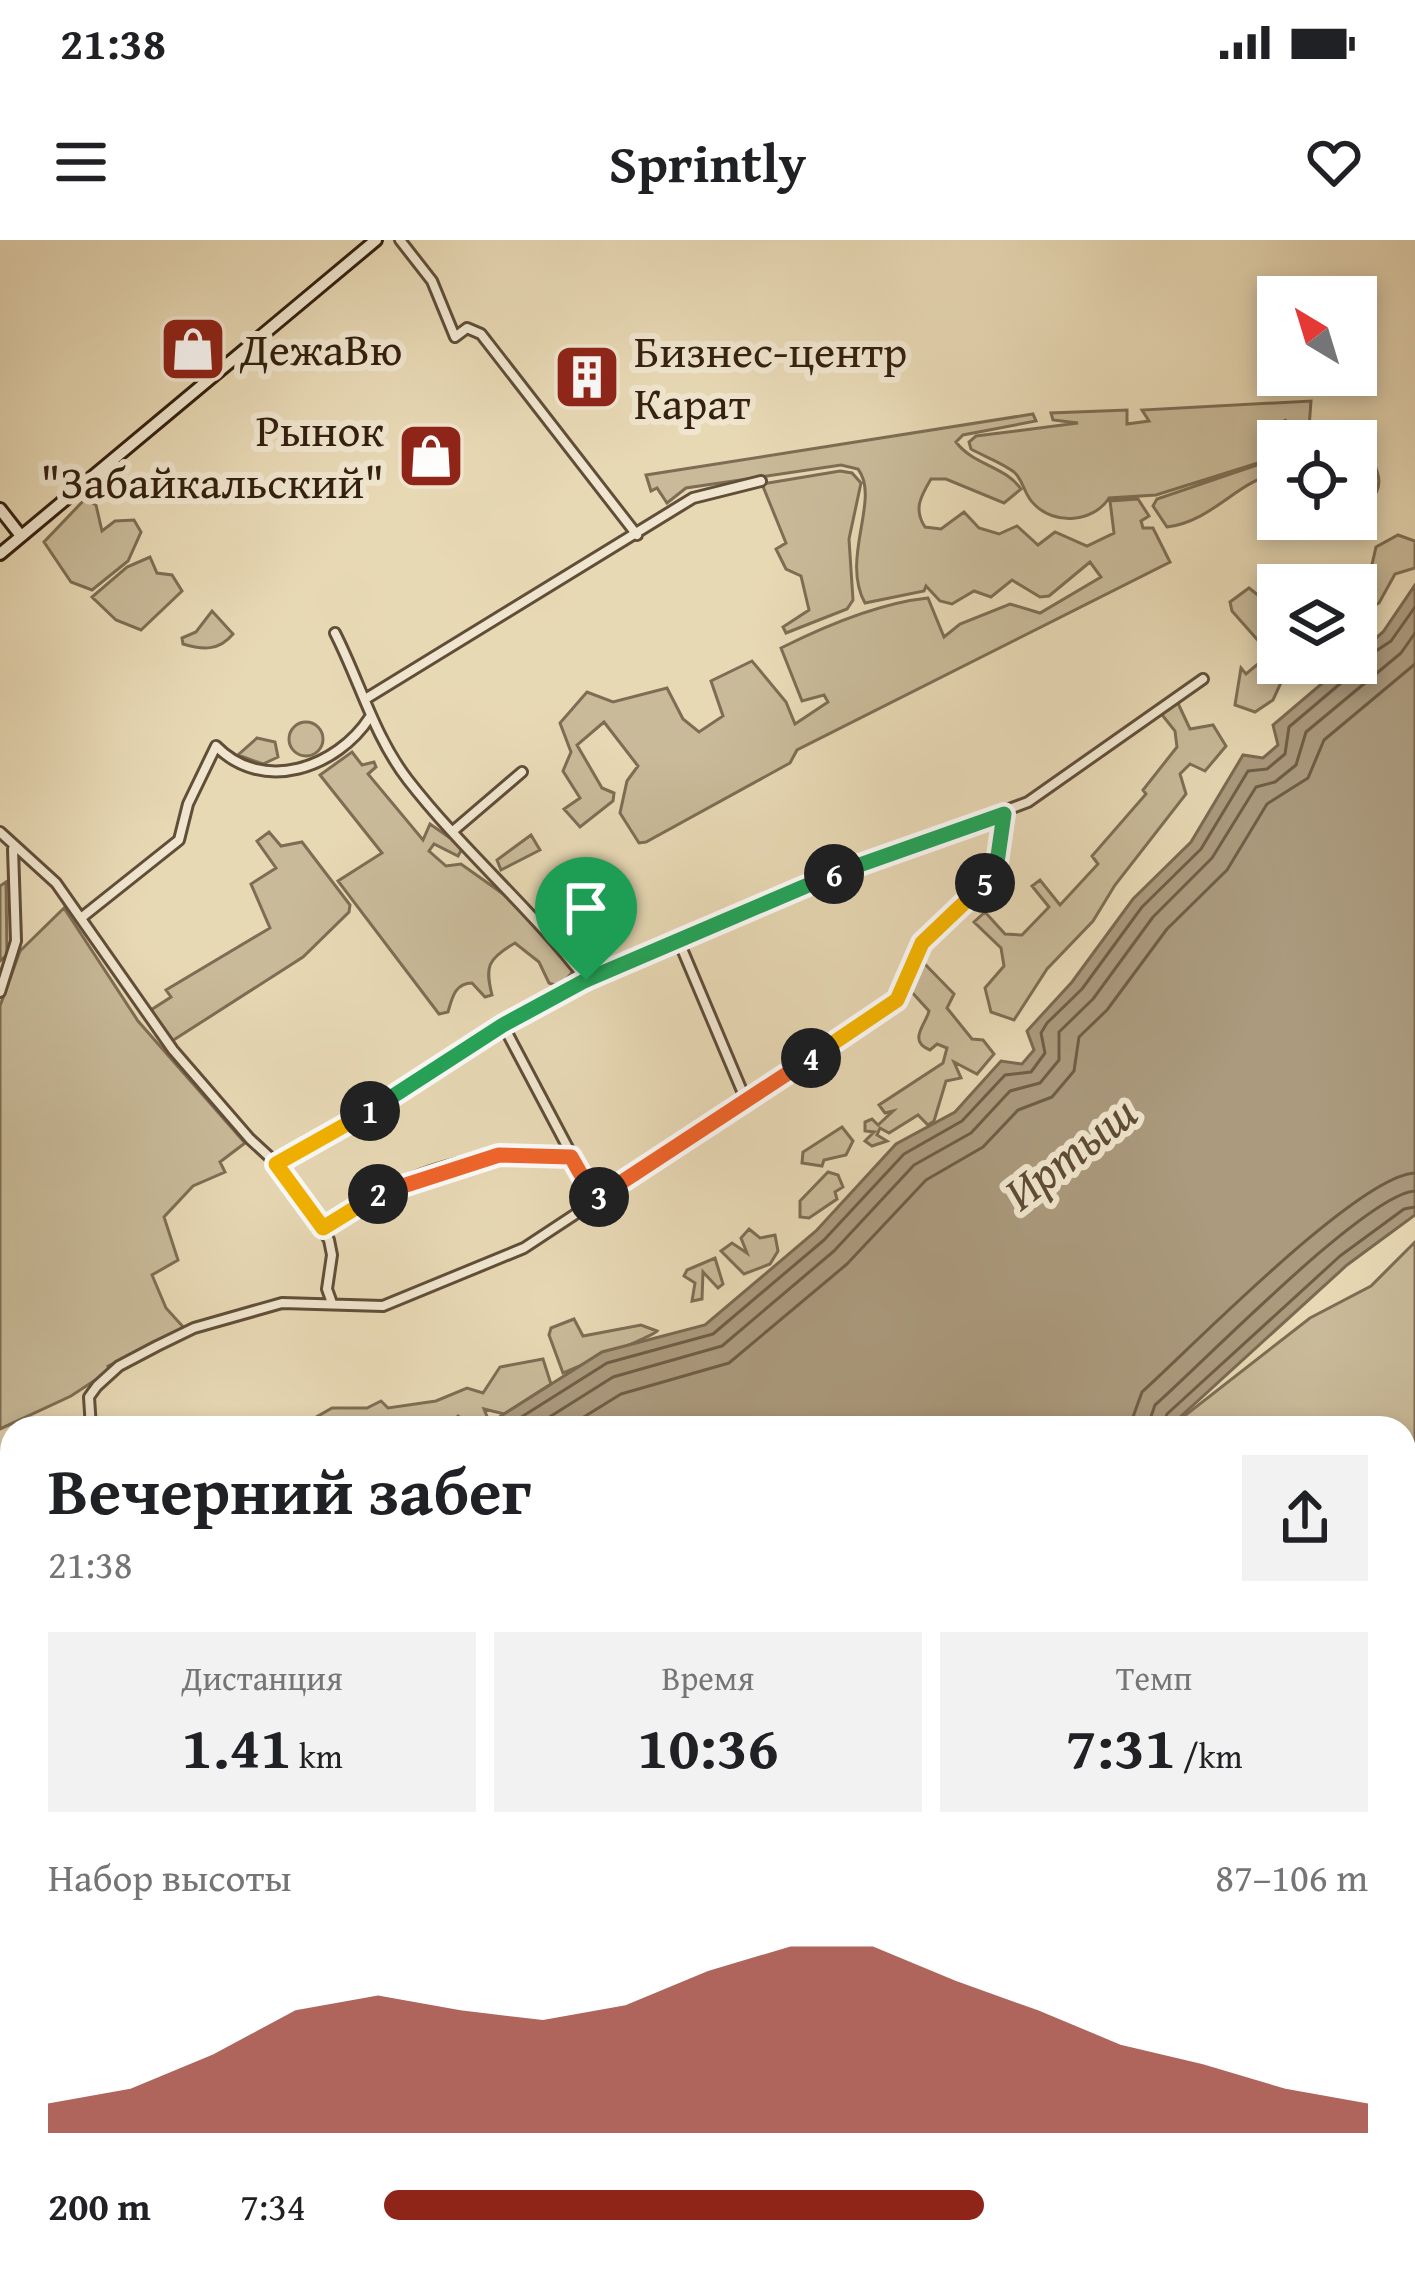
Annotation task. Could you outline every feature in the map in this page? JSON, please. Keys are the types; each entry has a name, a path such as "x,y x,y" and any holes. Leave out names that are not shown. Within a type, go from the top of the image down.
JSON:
{"main road":[{"path":"0,554 376,240"},
{"path":"0,509 21,536"}],"street":[{"path":"400,240 432,281 455,337 477,328 638,535"},
{"path":"368,698 693,498 761,481"},
{"path":"335,633 368,698 370,717 408,779 586,980"},
{"path":"276,1164 503,1025 586,980 677,937 1004,814 1203,679"},
{"path":"81,917 179,840 188,804 216,746 228,758 292,772 344,749 370,717"},
{"path":"453,831 522,772"},
{"path":"91,1416 89,1396 119,1366 194,1328 282,1303 383,1306 524,1248 566,1224 595,1199 897,1000 922,943 984,884 997,863 1004,814"},
{"path":"0,832 13,848 37,863 81,917 173,1050 276,1164 323,1228 332,1255 327,1288 332,1303"},
{"path":"0,992 16,941 13,848"},
{"path":"677,937 745,1098"},
{"path":"503,1025 595,1199"},
{"path":"323,1228 360,1202 432,1173 499,1155 571,1157"}],"shaded area":[{"path":"1311,401 1310,420 1257,420 1257,463 1156,495 1109,498 1094,512 1074,518 1043,511 1014,472 971,449 969,442 976,436 1078,423 1053,420 1051,413 1127,410 1127,424 1149,421 1142,410"},
{"path":"1033,414 1036,421 963,435 956,442 1021,489 1004,503 946,479 931,479 919,508 925,527 941,529 964,512 979,528 999,534 1017,526 1038,545 1055,532 1087,546 1114,533 1110,501 1138,499 1149,516 1141,521 1143,528 1153,528 1170,562 797,750 790,763 646,842 639,843 620,813 627,781 638,766 604,722 577,745 602,788 614,793 613,801 580,827 564,809 580,798 563,771 571,752 560,723 587,692 613,702 667,688 683,719 699,732 723,716 711,681 752,661 786,702 795,724 828,702 824,695 802,701 781,648 872,610 928,598 944,637 960,624 1010,604 1040,613 1101,577 1090,562 1049,596 1040,597 1012,580 991,597 974,591 952,604 940,601 926,586 924,591 865,603 857,567 865,496 858,469 841,465 686,488 667,503 657,488 651,491 646,475"},
{"path":"1257,465 1257,481 1184,523 1167,527 1153,506 1157,499"},
{"path":"852,473 861,483 849,539 853,600 847,609 786,633 783,627 809,610 801,576 786,569 776,549 786,543 762,484"},
{"path":"85,499 96,505 102,531 115,521 134,520 141,532 128,561 92,590 71,582 44,542"},
{"path":"1398,535 1415,541 1415,568 1395,574 1377,604 1377,564 1372,564 1376,547"},
{"path":"150,557 157,573 172,575 182,591 141,630 116,620 92,597 127,567"},
{"path":"1249,588 1257,594 1257,639 1232,611 1230,602"},
{"path":"212,611 233,634 210,648 183,644 182,638 196,632"},
{"path":"1257,665 1257,684 1280,684 1273,700 1255,712 1235,705 1241,668 1246,674"},
{"path":"1176,699 1190,729 1213,725 1226,746 1205,771 1190,764 1180,774 1186,794 1093,921 1047,969 1014,1020 991,1012 985,988 1004,966 1001,948 974,922 985,912 1005,934 1022,935 1049,907 1032,886 1040,880 1060,905 1098,864 1092,856 1146,794 1143,790 1177,747 1175,731 1159,711"},
{"path":"306,722 318,727 323,739 318,751 306,756 294,751 289,739 294,727"},
{"path":"257,738 275,742 278,757 263,764 238,755"},
{"path":"352,752 362,765 374,762 376,767 368,774 423,840 430,824 463,847 458,856 434,844 429,851 446,866 461,864 506,896 574,970 560,987 549,983 539,962 515,943 490,965 492,995 485,997 472,983 466,984 455,992 448,1012 439,1014 338,881 382,853 320,775"},
{"path":"269,832 281,846 302,842 350,905 349,912 303,957 172,1041 151,1010 171,997 166,990 270,928 251,884 276,868 257,841"},
{"path":"531,835 540,850 501,870 497,860"},
{"path":"6,882 7,955 0,961 0,886"},
{"path":"64,908 138,1021 245,1143 220,1162 225,1172 193,1186 164,1217 178,1260 152,1275 166,1308 185,1329 108,1366 109,1371 71,1396 28,1416 0,1416 0,1006 20,951"},
{"path":"919,958 954,994 947,1008 972,1039 983,1040 994,1054 977,1074 954,1062 961,1078 946,1081 934,1121 928,1125 918,1115 889,1133 880,1128 877,1135 887,1141 872,1146 865,1141 874,1132 865,1131 865,1122 872,1119 878,1125 893,1111 885,1113 879,1105 943,1063 947,1048 937,1044 930,1050 920,1042 929,1011 908,988"},
{"path":"842,1127 853,1141 846,1155 824,1160 822,1166 802,1163 803,1152"},
{"path":"828,1172 838,1175 843,1187 835,1192 837,1199 809,1218 800,1217 800,1201"},
{"path":"749,1229 760,1238 775,1235 778,1251 770,1264 744,1274 721,1251 732,1243 747,1253 741,1238"},
{"path":"1415,1242 1415,1416 1184,1416 1310,1318 1371,1286"},
{"path":"715,1258 723,1284 718,1288 703,1272 702,1299 692,1301 695,1283 684,1276 687,1270"},
{"path":"574,1319 583,1336 641,1325 657,1331 563,1373 549,1335 551,1328"},
{"path":"543,1359 551,1384 504,1414 484,1409 487,1416 318,1416 332,1408 367,1408 381,1401 388,1408 436,1401 467,1388 483,1393 500,1367"}],"water":[{"name":"Иртыш","path":"1415,585 1415,1215 1347,1265 1181,1416 501,1416 602,1352 705,1325 816,1231 896,1144 955,1112 1001,1061 1022,1064 1034,1050 1027,1031 1072,982 1133,899 1191,842 1243,755 1263,758 1278,745 1273,725 1321,684 1377,684 1377,637"}],"place":[{"name":"ДежаВю","path":"193,349"},
{"name":"Бизнес-центр Карат","path":"587,377"},
{"name":"Рынок \"Забайкальский\"","path":"431,456"}],"route":[{"path":"1004,814 997,863 984,884 922,943 897,1000 595,1199 571,1157 499,1155 401,1184 360,1202 323,1228 288,1174 276,1164 503,1025 586,980 771,897 1004,814"}]}
